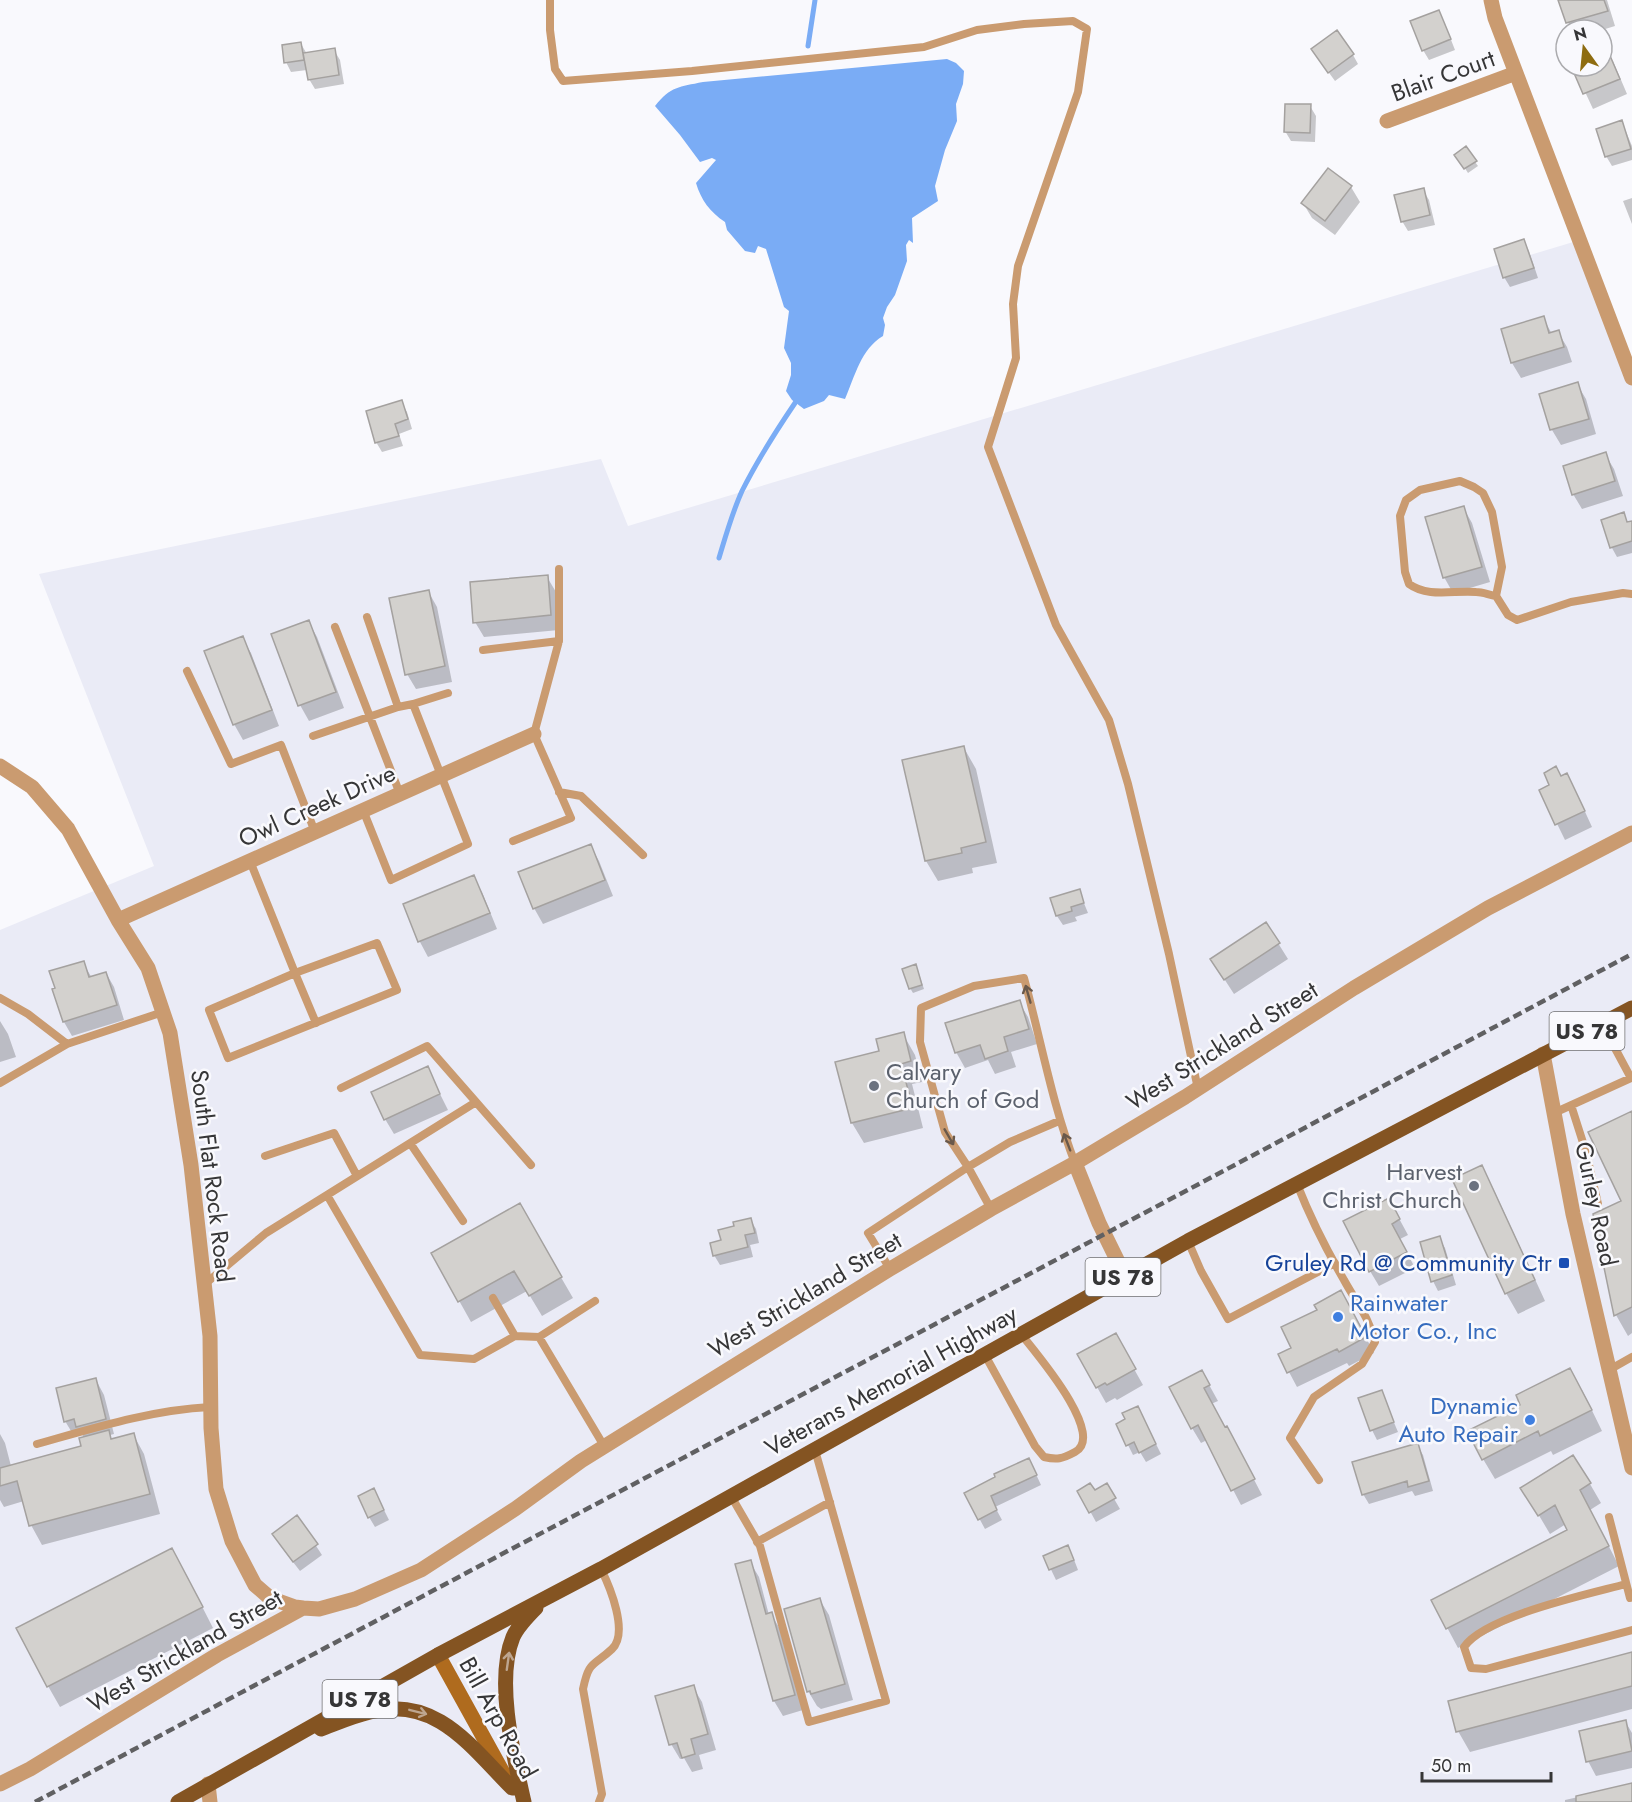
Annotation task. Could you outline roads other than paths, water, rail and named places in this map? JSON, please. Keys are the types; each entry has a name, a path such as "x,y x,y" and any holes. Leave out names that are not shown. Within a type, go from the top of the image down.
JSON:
{"main road":[{"name":"Veterans Memorial Highway","path":"178,1802 438,1655 601,1569 1188,1241 1632,1008"},
{"path":"524,1802 510,1730 506,1694 507,1662 513,1637 523,1622 546,1598"},
{"name":"Bill Arp Road","path":"438,1655 516,1795"},
{"path":"282,1743 370,1711 412,1709 431,1715 449,1726 516,1795"}],"street":[{"path":"1491,0 1495,18 1632,378"},
{"name":"Blair Court","path":"1387,121 1516,73"},
{"name":"Owl Creek Drive","path":"118,920 534,734"},
{"name":"South Flat Rock Road","path":"0,766 32,787 68,829 118,920 148,968 170,1033 190,1165 210,1336 210,1407 216,1489 232,1541 255,1585 270,1598 303,1608"},
{"name":"West Strickland Street","path":"0,1784 30,1769 217,1655 303,1608 320,1609 354,1599 421,1570 515,1509 604,1446 890,1269 991,1209 1075,1163 1198,1089 1354,988 1488,908 1632,833"},
{"name":"Gurley Road","path":"1543,1054 1573,1214 1632,1468"},
{"path":"1075,1163 1099,1223 1125,1276"},
{"path":"208,1784 210,1802"}],"lane":[{"path":"550,0 550,30 555,69 563,81 703,70 924,47 977,30 1024,24 1073,21 1088,29 1078,92 1018,266 1013,304 1016,358 988,447 1056,626 1109,720 1128,784 1164,931 1198,1089"},
{"path":"1496,596 1478,592 1448,593 1417,590 1409,584 1405,572 1400,516 1406,500 1420,490 1460,481 1483,493 1492,512 1502,567 1496,596 1508,615 1517,620 1571,602 1623,592 1632,594"},
{"path":"513,841 571,819 534,734 559,641 560,569"},
{"path":"367,617 398,707"},
{"path":"336,627 400,794"},
{"path":"483,650 559,641"},
{"path":"187,671 231,764 281,745 315,831"},
{"path":"313,736 398,707 448,693"},
{"path":"363,810 391,880 468,844 413,704"},
{"path":"559,792 581,796 643,855"},
{"path":"250,861 316,1023"},
{"path":"377,943 397,990 228,1058 209,1010 295,973 377,943"},
{"path":"991,1209 945,1132 920,1042 921,1008 974,986 1024,978 1039,1031 1059,1121 1075,1163"},
{"path":"0,998 28,1014 67,1044"},
{"path":"0,1083 67,1044 163,1012"},
{"path":"1554,1113 1632,1079 1602,1024"},
{"path":"341,1088 427,1046 531,1165"},
{"path":"204,1285 266,1233 476,1102"},
{"path":"1571,1105 1586,1152 1598,1204"},
{"path":"890,1269 868,1233 1010,1142 1059,1121"},
{"path":"265,1156 334,1133 357,1176"},
{"path":"410,1143 463,1221"},
{"path":"1297,1184 1310,1217 1370,1323 1375,1342 1362,1364 1314,1397 1290,1438 1319,1480"},
{"path":"327,1195 420,1355 474,1359 515,1336 538,1337 595,1301"},
{"path":"1188,1241 1201,1271 1228,1319 1335,1263"},
{"path":"493,1298 515,1336"},
{"path":"985,1354 1035,1446 1044,1457 1059,1460 1080,1449 1084,1439 1074,1408 1022,1334"},
{"path":"538,1337 604,1446"},
{"path":"1609,1370 1632,1357"},
{"path":"37,1444 142,1415 185,1408 210,1407"},
{"path":"731,1496 758,1542 809,1722 886,1701 815,1450"},
{"path":"758,1542 830,1502"},
{"path":"1609,1517 1631,1601"},
{"path":"599,1802 602,1794 583,1689 586,1674 593,1663 614,1648 620,1635 617,1614 601,1569"},
{"path":"1626,1584 1523,1612 1470,1638 1464,1647 1471,1668 1486,1669 1632,1630"}],"water":[{"path":"947,59 956,63 964,71 963,84 956,104 957,121 945,150 935,186 938,201 912,218 913,243 909,240 906,245 907,261 895,295 883,318 885,325 883,336 875,341 864,356 845,399 829,395 824,401 804,409 792,400 786,391 791,375 791,363 784,348 789,311 784,307 766,249 758,246 755,253 745,251 727,230 725,222 707,205 696,183 716,160 712,158 700,162 655,106 676,88 703,82"}],"waterway":[{"path":"808,46 815,0"},
{"path":"719,558 742,491 767,446 795,403"}],"railway":[{"path":"35,1802 1632,954"}],"place":[{"name":"Calvary Church of God","path":"874,1086"},
{"name":"Harvest Christ Church","path":"1474,1186"},
{"name":"Gruley Rd @ Community Ctr","path":"1564,1263"},
{"name":"Rainwater Motor Co., Inc","path":"1338,1317"},
{"name":"Dynamic Auto Repair","path":"1530,1420"}]}
